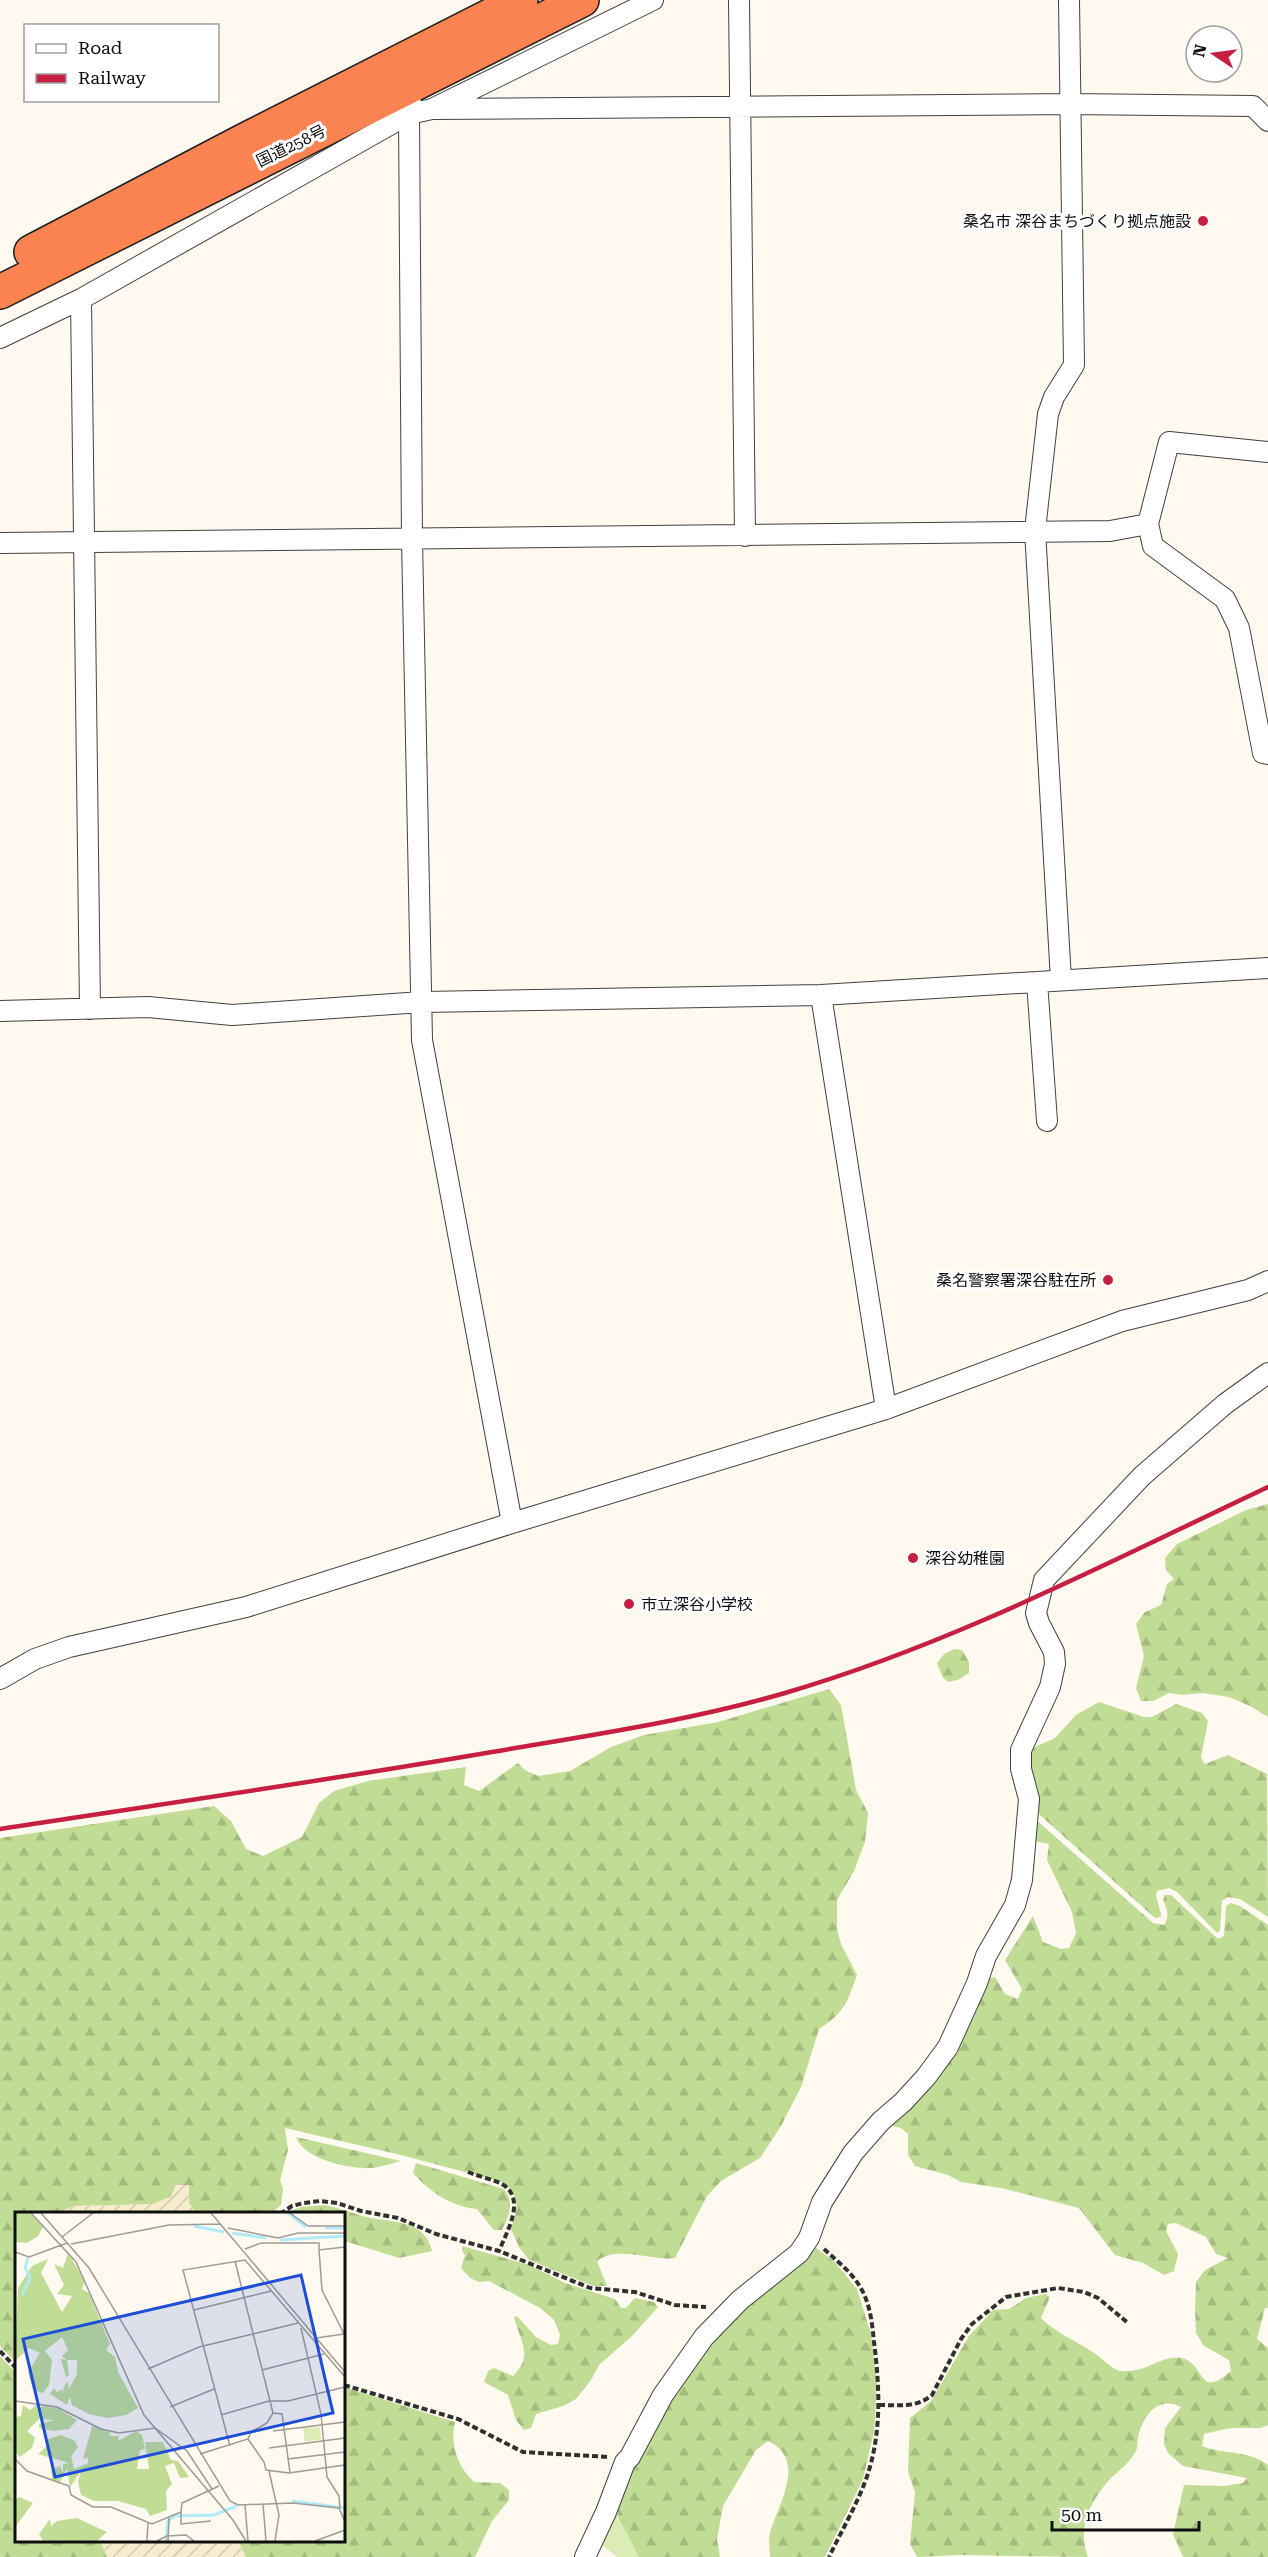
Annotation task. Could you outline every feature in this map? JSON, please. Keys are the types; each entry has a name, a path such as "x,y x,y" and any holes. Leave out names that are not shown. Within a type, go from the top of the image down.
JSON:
{"highway":[{"name":"国道258号","path":"0,268 521,0"},
{"name":"国道258号","path":"0,292 418,103 582,0"}],"street":[{"path":"0,338 81,299 418,103 653,0"},
{"path":"739,0 745,536"},
{"path":"1061,980 1035,530 1048,414 1054,396 1074,365 1069,0"},
{"path":"418,103 740,107 1070,104 1253,106 1268,121"},
{"path":"418,103 412,539 422,1040 512,1523"},
{"path":"81,299 90,1009"},
{"path":"1268,452 1169,442 1148,524 1153,546 1225,599 1239,628 1263,753 1268,754"},
{"path":"0,543 745,536 1035,530 1110,531 1148,524"},
{"path":"0,1011 148,1006 232,1015 422,1002 821,995 1268,968"},
{"path":"1037,982 1047,1121"},
{"path":"821,995 886,1409"},
{"path":"0,1679 35,1659 69,1647 246,1607 886,1409 1122,1321 1248,1290 1268,1281"},
{"path":"585,2557 606,2512 625,2462 630,2457 663,2395 704,2337 740,2300 799,2253 809,2238 822,2202 853,2153 927,2077 948,2047 977,1983 986,1956 1005,1924 1018,1895 1022,1880 1029,1799 1021,1769 1021,1750 1050,1687 1055,1664 1054,1652 1038,1623 1036,1613 1044,1580 1075,1544 1142,1476 1225,1404 1268,1373"}],"path":[{"path":"468,2172 499,2183 507,2188 514,2199 514,2211 499,2251"},
{"path":"283,2212 292,2206 304,2203 320,2201 337,2203 361,2211 398,2218 436,2234 499,2251 590,2289 635,2292 675,2305 698,2308 723,2306 740,2300"},
{"path":"809,2238 816,2241 845,2268 859,2285 868,2302 880,2383 878,2433 865,2483 829,2557"},
{"path":"879,2404 913,2405 925,2401 932,2395 961,2339 972,2324 1006,2297 1058,2288 1084,2292 1098,2298 1128,2323"},
{"path":"0,2351 15,2367"},
{"path":"345,2385 458,2419 523,2452 630,2457"}],"shaded area":[{"path":"176,2185 189,2185 189,2203 195,2212 62,2212 74,2206 152,2204"},
{"path":"100,2542 238,2542 246,2557 107,2557"}],"green space":[{"path":"1268,1504 1268,1717 1229,1697 1203,1693 1182,1695 1169,1693 1153,1701 1141,1701 1136,1688 1144,1656 1136,1624 1145,1612 1161,1605 1167,1584 1174,1579 1166,1570 1165,1558 1177,1544 1246,1510"},
{"path":"954,1649 962,1650 969,1662 969,1673 949,1682 943,1678 937,1663 944,1654"},
{"path":"829,1689 841,1705 856,1790 868,1813 865,1842 854,1871 837,1900 837,1929 841,1944 857,1975 844,2006 834,2018 819,2029 801,2087 781,2126 760,2158 721,2181 707,2196 675,2258 625,2254 606,2256 597,2261 607,2286 593,2286 529,2260 519,2247 511,2229 516,2209 515,2197 502,2182 401,2155 285,2128 288,2150 280,2180 283,2189 281,2205 273,2212 195,2212 189,2203 189,2185 176,2185 170,2197 152,2204 74,2206 60,2212 15,2212 15,2362 0,2346 0,1838 214,1806 231,1821 246,1849 263,1856 302,1837 319,1803 334,1791 368,1781 466,1767 464,1785 479,1791 518,1763 525,1770 538,1776 570,1771 611,1747 644,1735 718,1722"},
{"path":"1099,1702 1144,1717 1152,1717 1176,1704 1202,1713 1208,1721 1201,1758 1205,1764 1228,1755 1267,1774 1268,1917 1240,1899 1227,1897 1222,1901 1220,1930 1217,1933 1177,1892 1169,1888 1157,1891 1161,1917 1155,1918 1040,1815 1036,1809 1024,1752 1055,1738 1076,1715"},
{"path":"1034,1818 1153,1923 1164,1925 1166,1922 1167,1909 1163,1900 1165,1895 1171,1895 1218,1939 1224,1936 1226,1906 1231,1903 1240,1906 1268,1925 1268,2308 1265,2308 1257,2339 1268,2348 1268,2425 1260,2428 1230,2428 1204,2434 1202,2446 1253,2457 1268,2465 1268,2557 1183,2557 1173,2534 1184,2485 1224,2486 1243,2483 1247,2478 1183,2466 1168,2453 1164,2444 1165,2428 1181,2407 1173,2404 1159,2405 1148,2415 1140,2430 1134,2455 1111,2478 1092,2505 1087,2515 1084,2535 1088,2557 960,2555 917,2557 910,2544 915,2492 908,2472 910,2418 931,2401 969,2336 993,2310 1009,2309 1026,2298 1045,2294 1050,2297 1041,2318 1117,2370 1142,2369 1166,2359 1179,2358 1192,2363 1208,2382 1221,2379 1231,2371 1229,2360 1204,2346 1196,2333 1196,2282 1205,2270 1228,2258 1216,2254 1206,2237 1176,2223 1168,2224 1166,2231 1178,2254 1174,2271 1164,2275 1143,2263 1115,2255 1079,2208 1001,2188 961,2182 948,2175 915,2166 908,2155 908,2134 901,2128 892,2126 893,2117 982,1980 995,1977 1005,1994 1018,1999 1022,1989 1005,1960 1033,1916 1043,1942 1061,1949 1069,1948 1076,1933 1072,1912 1047,1860 1049,1844 1029,1840"},
{"path":"296,2137 401,2161 373,2168 345,2166 315,2156 300,2144"},
{"path":"416,2163 504,2189 510,2204 509,2214 502,2230 494,2230 477,2209 450,2202 434,2192 413,2173"},
{"path":"325,2205 365,2217 409,2225 423,2234 429,2241 432,2251 399,2258 348,2242 345,2244 345,2212 288,2212 301,2207"},
{"path":"812,2245 834,2261 857,2289 871,2334 877,2383 874,2432 863,2479 825,2557 770,2557 770,2533 787,2483 788,2471 786,2459 780,2449 768,2441 756,2450 723,2506 717,2539 720,2557 639,2557 619,2519 615,2501 628,2463 705,2340"},
{"path":"462,2246 529,2265 565,2283 615,2299 621,2308 626,2308 635,2298 654,2302 658,2307 632,2336 599,2365 576,2399 563,2406 536,2414 531,2428 524,2430 516,2420 508,2395 484,2382 488,2371 494,2368 513,2376 523,2361 524,2348 514,2317 517,2316 536,2337 551,2345 558,2344 560,2335 554,2320 540,2308 489,2281 479,2282 470,2278 461,2268 465,2255"},
{"path":"0,2356 15,2372 15,2542 100,2542 107,2557 0,2557"},
{"path":"345,2387 455,2422 454,2447 459,2462 468,2476 474,2482 500,2483 509,2490 509,2500 492,2521 475,2557 246,2557 238,2542 345,2542"},
{"path":"615,2501 619,2519 639,2557 617,2557 603,2546 595,2550"}],"railway":[{"path":"0,1829 566,1740 640,1727 749,1703 848,1673 970,1626 1268,1487"}],"place":[{"name":"桑名市 深谷まちづくり拠点施設","path":"1203,221"},
{"name":"桑名警察署深谷駐在所","path":"1108,1280"},
{"name":"深谷幼稚園","path":"913,1558"},
{"name":"市立深谷小学校","path":"629,1604"}]}
